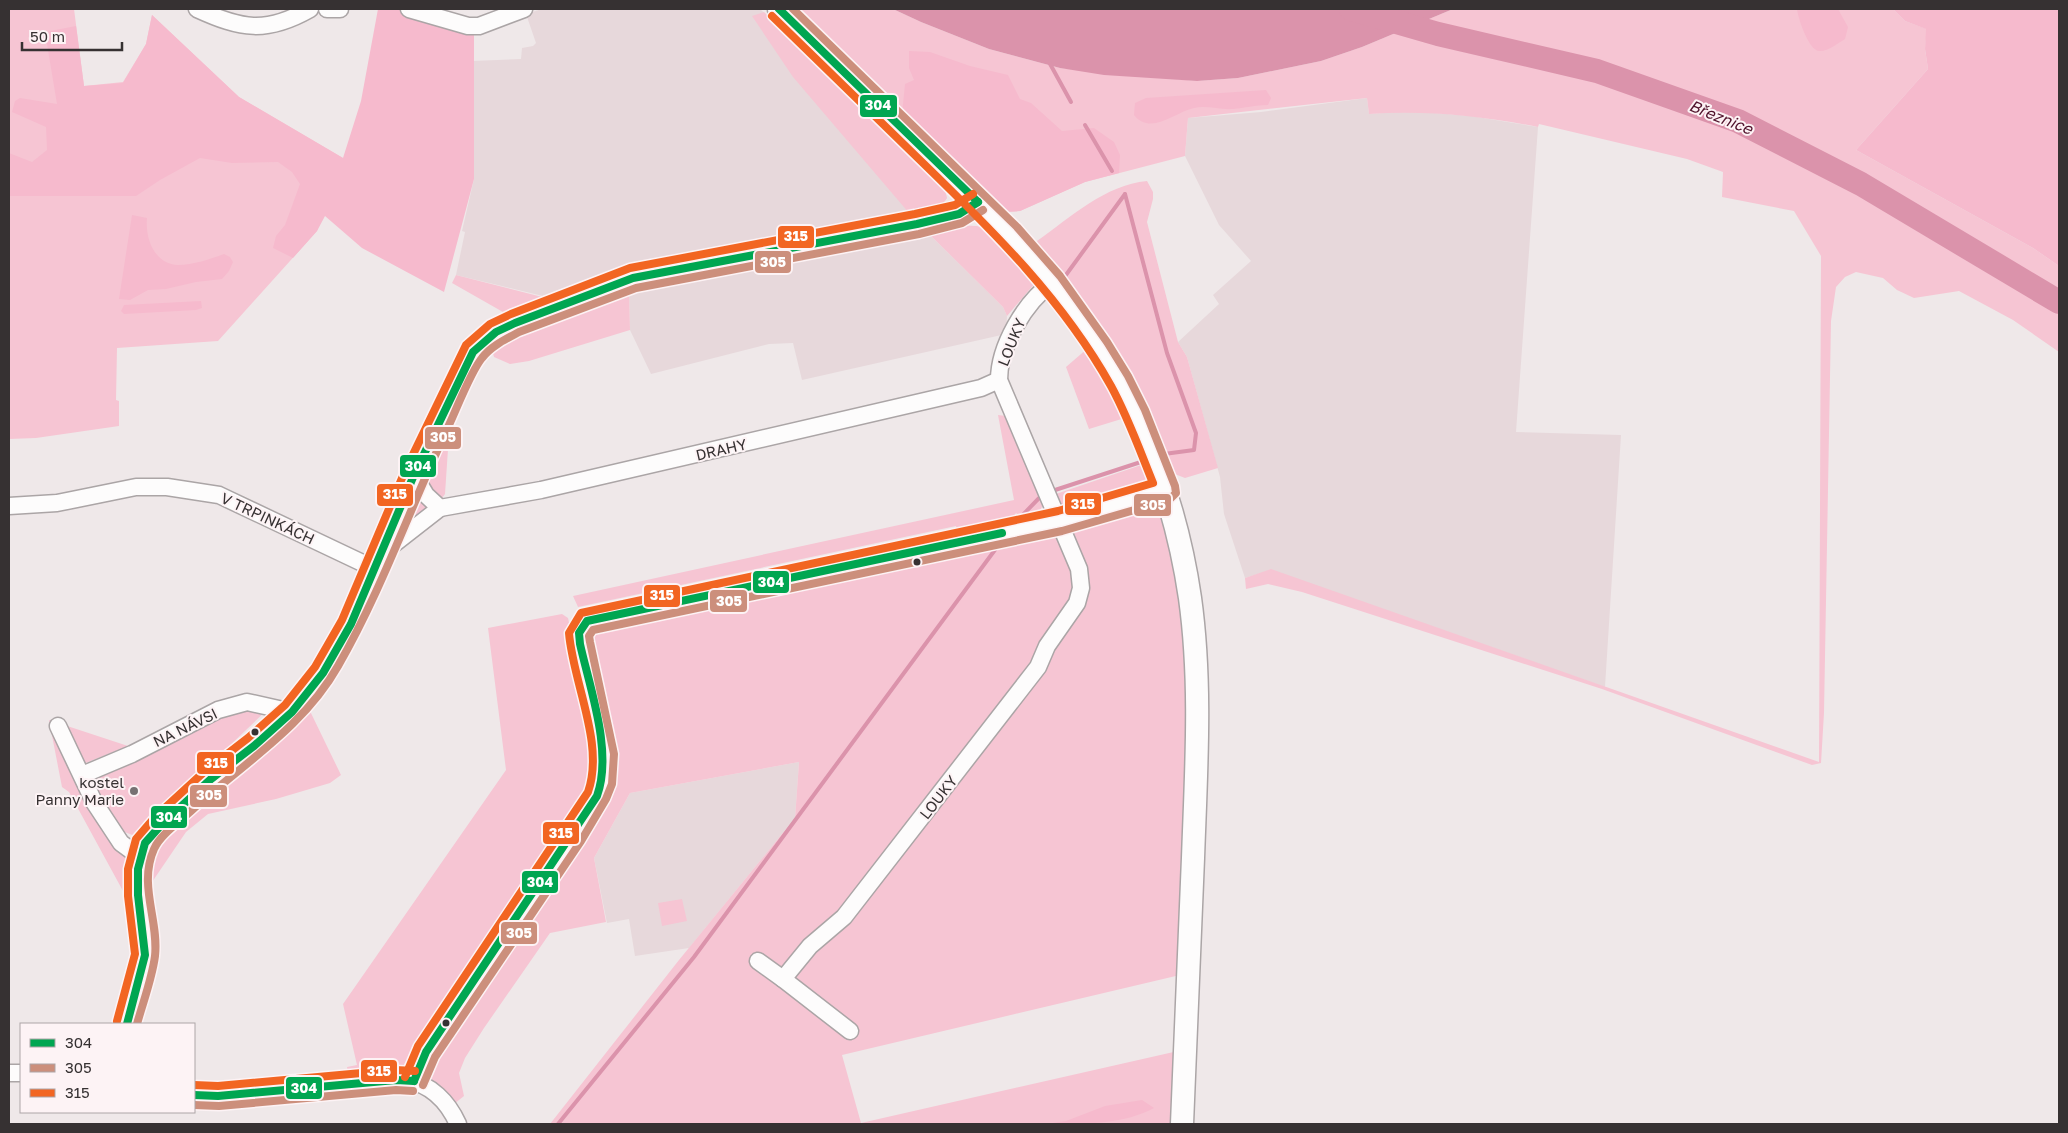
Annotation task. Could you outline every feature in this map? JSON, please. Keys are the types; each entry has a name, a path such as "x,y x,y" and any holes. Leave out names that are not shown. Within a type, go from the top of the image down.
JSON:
{"main road":[{"path":"779,9 1010,234 1052,283 1099,348 1119,381 1136,414 1166,490 1176,527 1190,601 1196,688 1196,780 1182,1124"}],"street":[{"path":"197,9 239,25 257,28 280,22 310,9"},
{"path":"327,9 340,9"},
{"path":"409,9 468,26 479,26 524,9"},
{"path":"127,1023 145,955 145,941 138,895 138,868 145,843 162,824 211,779 254,746 292,712 323,673 351,624 373,568 414,475 473,352 496,332 584,295 633,278 917,224 959,214 978,202"},
{"name":"LOUKY","path":"783,979 810,946 844,917 962,767 1038,668 1047,646 1077,603 1081,588 1080,576 1060,521 998,380 1000,362 1022,315 1037,294 1052,283"},
{"name":"DRAHY","path":"373,568 390,547 440,508 550,488 981,388 998,380"},
{"path":"414,475 426,495 440,508"},
{"name":"V TRPINKÁCH","path":"9,506 57,503 136,487 167,487 220,494 373,568"},
{"path":"414,1081 426,1052 573,835 597,796 602,782 604,754 580,644 581,628 587,622 1060,521 1166,490"},
{"name":"NA NÁVSI","path":"82,774 132,754 218,710 246,702 292,712"},
{"path":"58,726 94,802 121,843 140,857"},
{"path":"758,961 850,1031"},
{"path":"195,1095 218,1096 396,1080 414,1081 439,1096 458,1124"}],"shaded area":[{"path":"9,9 74,9 84,86 123,82 146,44 152,15 239,97 343,158 317,231 218,341 117,348 116,400 119,401 119,426 36,438 9,439"},
{"path":"378,9 400,9 474,34 474,179 444,292 362,248 325,216 317,231 293,258 273,248 276,236 285,225 300,184 292,172 278,162 232,163 200,158 160,180 136,196 9,196 9,153 32,162 47,150 46,127 12,112 15,101 20,98 57,104 45,32 76,26 84,86 123,83 146,44 152,15 239,97 343,158 361,101"},
{"path":"542,9 760,9 944,187 947,198 938,207 909,212 912,217 672,265 622,267 579,285 555,299 456,275 465,232 462,231 474,179 472,61 521,59 522,48 533,46 536,43 526,14"},
{"path":"795,9 893,9 989,49 1060,68 1197,81 1238,78 1321,61 1362,47 1453,9 1893,9 1905,21 1927,29 1925,49 1928,69 1856,150 2033,248 2059,266 2059,352 2013,320 1959,291 1914,298 1897,290 1883,278 1856,272 1845,277 1836,287 1831,321 1824,713 1821,763 1812,765 1602,689 1302,592 1268,584 1246,589 1245,578 1271,569 1819,762 1821,256 1794,211 1722,197 1723,172 1687,159 1539,124 1538,127 1475,117 1433,113 1369,114 1367,98 1188,118 1185,156 1085,182 1020,211 1004,212"},
{"path":"893,9 1453,9 1362,47 1321,61 1238,78 1197,81 1104,75 1060,68 989,49"},
{"path":"1797,9 1838,9 1848,27 1845,39 1827,50 1816,50 1808,41 1799,20"},
{"path":"1893,9 2059,9 2059,266 2033,248 1856,150 1928,69 1925,49 1926,29 1905,21"},
{"path":"764,12 944,187 947,198 944,202 935,208 909,213 793,77 752,16"},
{"path":"909,51 930,52 970,66 1008,75 1020,99 1031,103 1062,131 1094,128 1114,142 1120,155 1119,173 1085,182 1020,211 1004,212 902,114 905,84 914,80 909,68"},
{"path":"1266,90 1271,98 1268,105 1233,109 1199,107 1155,123 1141,121 1134,115 1135,103 1146,98"},
{"path":"1367,98 1369,114 1410,111 1471,116 1538,127 1516,432 1621,435 1605,687 1271,570 1245,578 1224,514 1220,477 1187,357 1178,342 1219,304 1213,295 1251,261 1219,225 1185,156 1188,118 1261,112"},
{"path":"1147,181 1153,192 1153,199 1147,222 1178,342 1187,357 1218,468 1185,478 1172,473 1139,393 1085,309 1042,258 1037,241 1103,195 1132,184"},
{"path":"132,215 147,218 148,234 153,249 163,260 170,264 184,265 224,254 230,257 233,262 229,271 222,279 196,282 166,289 148,290 130,300 119,299"},
{"path":"950,225 977,226 991,231 1035,276 1036,282 1007,316 1003,307 926,231"},
{"path":"926,231 1003,307 1007,316 1006,334 802,380 793,343 769,344 651,374 630,330 629,288"},
{"path":"456,275 554,300 505,322 502,320 503,312 452,283"},
{"path":"629,288 630,330 529,361 510,364 494,357 492,350 519,332 556,315"},
{"path":"201,301 202,308 196,310 124,314 121,311 124,305"},
{"path":"1088,348 1128,417 1089,429 1066,367"},
{"path":"998,415 1006,416 1039,492 1043,505 1036,518 1027,521 1016,513 1011,520 1015,524 958,535 956,526 578,607 573,596 1014,500"},
{"path":"435,442 448,449 445,494 432,511 391,541"},
{"path":"1147,463 1148,478 1141,490 1075,511 1062,506 1056,494"},
{"path":"1146,504 1153,506 1165,516 1182,612 1188,689 1180,975 842,1055 861,1123 1178,1051 1174,1124 550,1124 679,960 795,818 799,762 630,793 594,858 606,922 550,933 465,1058 459,1073 464,1096 454,1104 429,1076 430,1061 601,802 587,639 589,634 598,626 849,571 850,575 881,572 922,564 948,550 967,547 971,551 1020,539 1073,531 1076,523"},
{"path":"562,614 568,618 596,742 596,771 592,792 588,801 575,815 403,1066 397,1070 349,1077 347,1067 357,1065 343,1004 506,770 488,628"},
{"path":"230,707 270,707 135,836 122,831 95,790 97,778"},
{"path":"309,709 341,775 330,783 276,799 208,814 186,832 148,888 148,857 152,849 175,825"},
{"path":"49,720 128,746 73,768 131,864 133,890 129,902 69,792 62,787"},
{"path":"799,762 795,818 689,948 635,956 629,919 607,923 594,858 630,793"},
{"path":"682,899 687,921 662,926 658,903"},
{"path":"1142,1100 1154,1108 1142,1114 1115,1121 1046,1124 1066,1121 1105,1106"}],"waterway":[{"name":"Březnice","path":"1351,9 1438,34 1597,71 1738,121 1861,184 2059,302"},
{"path":"1049,62 1071,102"},
{"path":"1085,125 1112,171"},
{"path":"1125,194 1167,353 1196,433 1194,450 1164,454"},
{"path":"1063,279 1125,194"},
{"path":"1052,491 1147,460"},
{"path":"1013,525 1043,494"},
{"path":"558,1124 694,957 1003,539"}],"transit line":[{"name":"304","path":"779,9 978,202"},
{"name":"305","path":"423,1085 435,1057 581,841 606,799 612,784 614,754 590,642 589,636 593,630 1062,531 1169,500 1176,493 1175,486 1145,410 1128,376 1107,342 1060,276 1017,227 793,9"},
{"name":"315","path":"405,1077 418,1046 588,792 593,754 591,734 569,633 581,613 1058,511 1153,483 1111,386 1092,355 1049,296 1026,268 976,215 772,16"},
{"name":"315","path":"117,1021 135,954 128,896 128,869 136,839 155,817 204,772 248,738 285,705 315,667 342,620 405,471 466,345 490,324 511,314 630,268 915,214 955,205 973,194"},
{"name":"304","path":"127,1023 145,955 138,895 138,869 145,843 162,824 211,779 254,746 292,712 323,673 351,624 414,475 473,352 496,332 515,323 633,278 917,224 959,214 978,202"},
{"name":"305","path":"137,1023 150,982 155,956 154,929 148,889 150,862 154,849 170,829 290,727 324,688 369,608 464,390 478,364 490,350 519,332 636,288 919,234 962,223 983,210"},
{"name":"304","path":"414,1081 426,1052 597,796 601,779 601,740 579,633 587,621 1002,533"},
{"name":"315","path":"195,1085 218,1086 395,1070 415,1071"},
{"name":"304","path":"195,1095 218,1096 396,1080 414,1081"},
{"name":"305","path":"195,1105 219,1106 396,1090 413,1091"}],"place":[{"name":"kostel Panny Marie","path":"134,791"}]}
